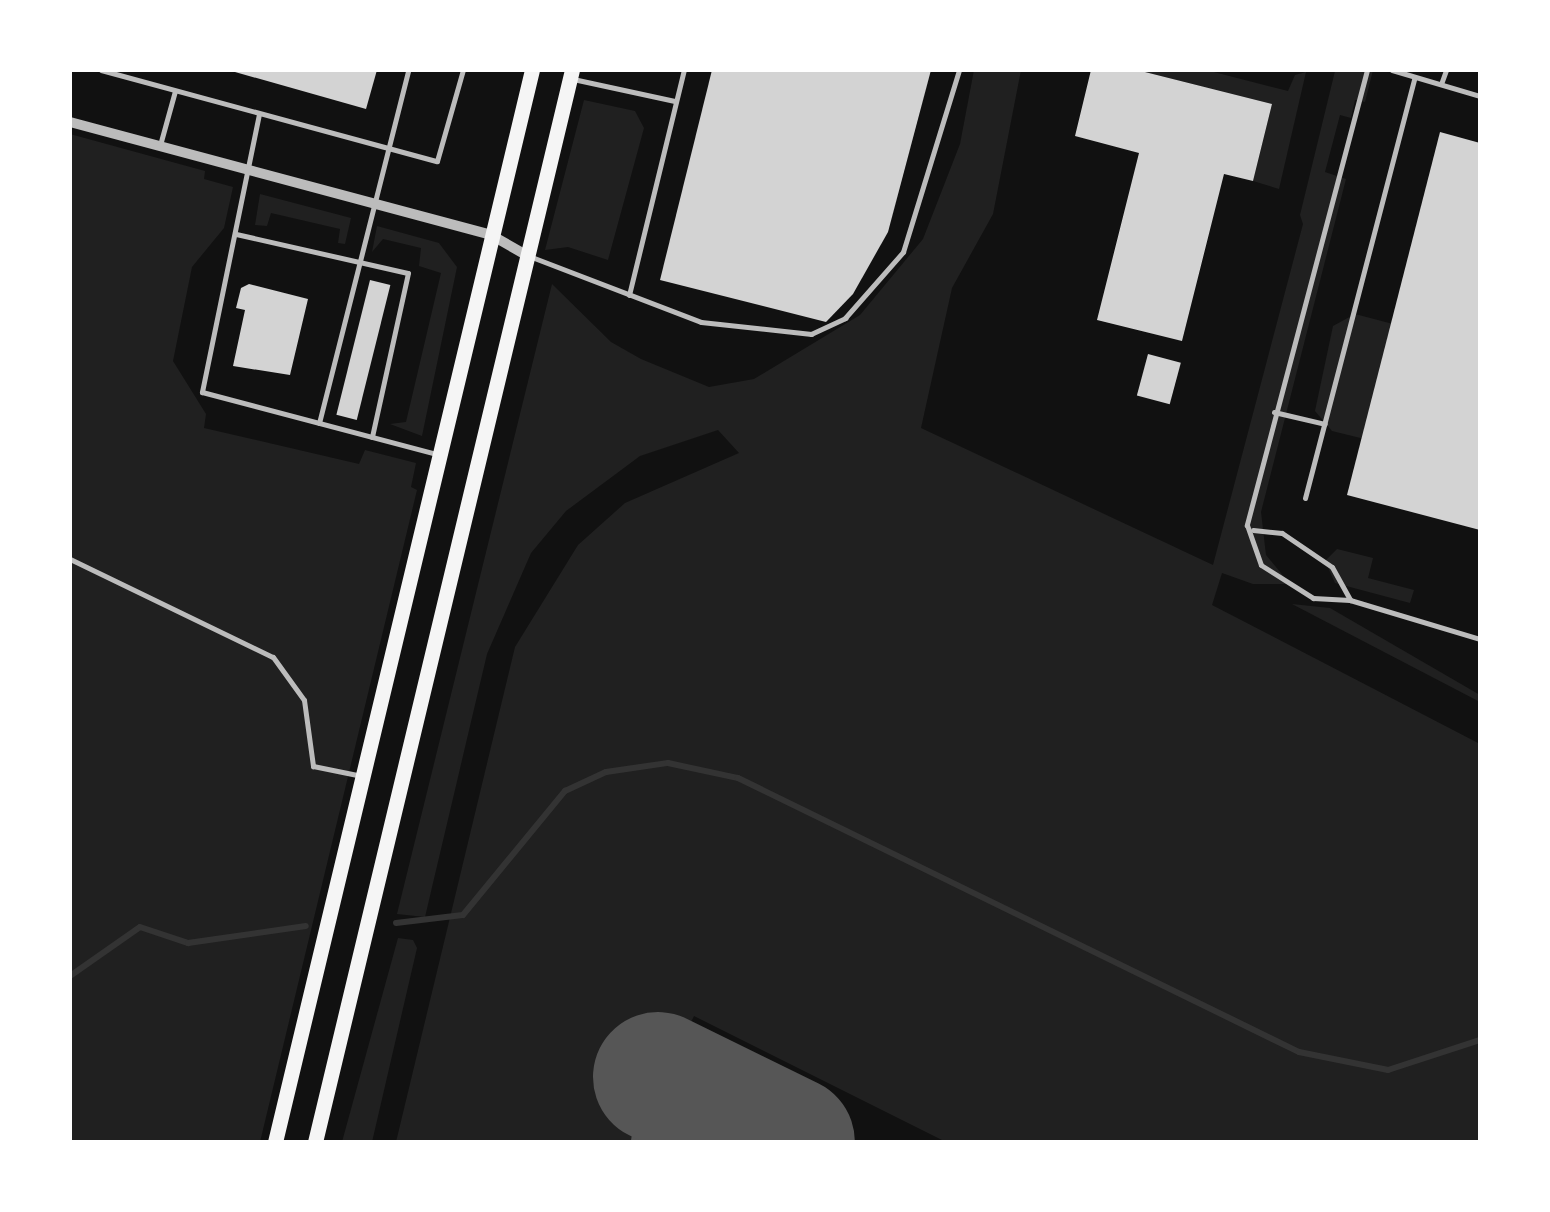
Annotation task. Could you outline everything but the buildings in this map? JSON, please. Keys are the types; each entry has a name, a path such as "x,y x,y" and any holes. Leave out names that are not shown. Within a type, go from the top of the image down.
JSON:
{"main road":[{"path":"275,1142 532,70"},
{"path":"315,1142 571,74"}],"street":[{"path":"70,122 492,236 526,255"}],"lane":[{"path":"101,70 437,161 463,70"},
{"path":"318,423 371,201 408,70"},
{"path":"629,296 684,70"},
{"path":"526,255 701,322 765,333 812,334 845,318 903,252 959,70"},
{"path":"1367,70 1246,514 1261,565 1313,598 1350,600 1480,638"},
{"path":"1392,70 1480,96"},
{"path":"1441,84 1446,70"},
{"path":"571,74 676,101"},
{"path":"1305,498 1415,76"},
{"path":"160,145 175,91"},
{"path":"259,114 202,392 439,455"},
{"path":"236,234 408,273 372,437"},
{"path":"1273,412 1325,424"},
{"path":"1253,530 1282,533 1332,567 1350,600"},
{"path":"70,559 273,657 304,700 313,766 364,777"}],"shaded area":[{"path":"974,70 1021,70 993,214 952,288 921,428 1213,565 1303,224 1300,215 1335,71 1373,70 1365,102 1355,100 1351,118 1340,115 1325,172 1346,179 1261,512 1266,555 1290,584 1253,584 1222,573 1212,605 1480,744 1480,1142 946,1142 694,1016 631,1142 396,1142 515,647 578,545 625,503 739,453 718,430 640,456 566,511 531,553 487,654 425,917 397,914 552,284 611,342 641,359 709,387 754,379 860,315 923,239 960,144"},
{"path":"1137,70 1206,70 1288,91 1295,75 1306,72 1279,189 1253,181 1272,104"},
{"path":"584,100 635,111 644,128 608,260 568,247 545,250"},
{"path":"70,134 205,171 204,179 233,187 224,228 192,267 173,361 206,414 204,428 359,464 365,450 416,463 411,487 417,490 260,1142 70,1142"},
{"path":"260,194 351,218 345,244 338,243 340,229 271,213 267,226 255,225"},
{"path":"377,226 439,243 457,267 422,436 390,424 406,422 441,273 419,266 421,248 383,239 372,252"},
{"path":"1355,314 1431,334 1401,448 1332,431 1315,411 1333,326"},
{"path":"1337,549 1373,558 1368,578 1414,590 1410,603 1335,583 1325,561"},
{"path":"1292,604 1330,608 1480,695 1480,702"},
{"path":"398,938 413,940 417,948 372,1142 342,1142"}],"waterway":[{"path":"396,923 463,915 565,791 606,772 668,763 738,778 1299,1052 1388,1070 1480,1040"},
{"path":"70,976 140,927 188,943 306,926"}],"taxiway":[{"path":"657,1142 684,1090"}],"runway":[{"path":"658,1077 790,1142"}]}
